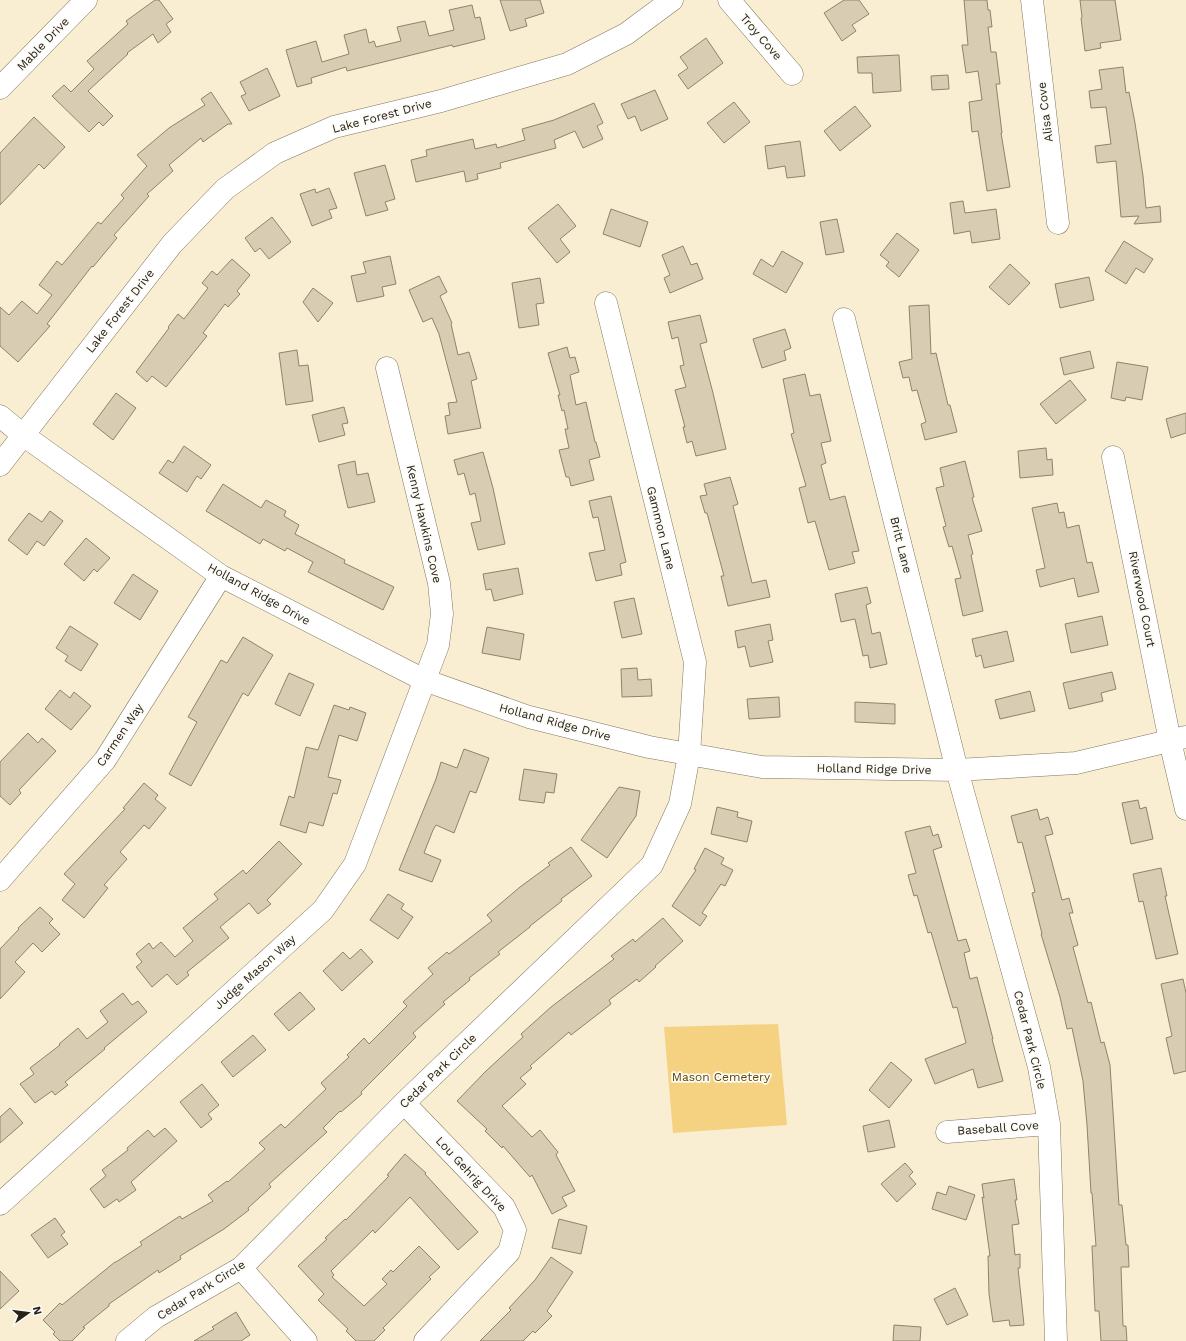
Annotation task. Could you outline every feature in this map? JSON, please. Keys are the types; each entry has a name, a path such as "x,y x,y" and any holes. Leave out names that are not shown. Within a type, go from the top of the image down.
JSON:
{"street":[{"name":"Mable Drive","path":"0,88 86,0"},
{"name":"Lake Forest Drive","path":"0,465 172,244 225,190 275,153 334,127 441,101 567,64 626,34 672,0"},
{"name":"Troy Cove","path":"729,0 792,74"},
{"name":"Alisa Cove","path":"1032,0 1058,223"},
{"name":"Gammon Lane","path":"606,304 695,662 689,754"},
{"name":"Britt Lane","path":"844,319 957,770"},
{"name":"Kenny Hawkins Cove","path":"387,368 439,583 442,614 438,645 424,680"},
{"name":"Holland Ridge Drive","path":"0,416 23,435 221,576 424,680 529,717 649,747 762,767 957,770 1076,763 1178,739"},
{"name":"Riverwood Court","path":"1113,456 1178,739 1186,809"},
{"name":"Carmen Way","path":"0,880 105,760 221,576"},
{"name":"Judge Mason Way","path":"0,1204 323,910 356,864 424,680"},
{"name":"Cedar Park Circle","path":"127,1341 156,1317 241,1268 404,1103 652,865 680,804 689,754"},
{"name":"Cedar Park Circle","path":"957,770 1039,1067 1049,1124 1056,1341"},
{"name":"Lou Gehrig Drive","path":"404,1103 504,1207 515,1230 509,1252 425,1341"},
{"name":"Baseball Cove","path":"947,1132 1049,1124"},
{"path":"241,1268 306,1341"}],"green space":[{"name":"Mason Cemetery","path":"778,1024 787,1125 673,1133 664,1027"}],"building":[{"path":"155,0 159,0 173,19 166,24 171,32 158,43 153,34 127,53 128,54 88,91 113,116 103,126 99,122 89,132 52,96 64,85 71,92 94,69 87,61 128,24 126,21"},
{"path":"500,0 540,0 544,13 525,19 527,26 510,31"},
{"path":"844,0 859,0 869,14 852,25 856,31 842,41 824,13"},
{"path":"964,0 987,0 988,10 990,10 992,27 988,27 991,52 996,52 1000,84 996,84 1001,133 1010,187 987,191 978,131 972,132 969,102 982,100 978,71 966,73 962,45 968,45"},
{"path":"1080,0 1115,0 1121,40 1100,43 1101,48 1085,51"},
{"path":"472,5 475,18 480,17 485,39 453,47 452,45 347,71 346,67 311,78 312,83 297,87 286,50 316,41 322,62 349,54 344,35 366,29 369,43 374,41 376,47 401,41 397,27 425,21 429,36 454,30 449,10"},
{"path":"706,38 723,63 688,89 678,75 688,68 680,57"},
{"path":"899,55 901,91 873,93 872,73 858,73 857,57"},
{"path":"1123,67 1126,93 1129,92 1135,123 1146,208 1160,206 1161,222 1134,224 1139,216 1121,217 1116,161 1097,163 1095,146 1111,144 1106,107 1091,108 1089,91 1102,89 1099,70"},
{"path":"267,68 280,96 249,111 241,96 246,94 240,82"},
{"path":"948,75 949,89 932,90 931,76"},
{"path":"655,90 668,119 641,131 635,116 628,119 621,104"},
{"path":"211,92 232,124 228,124 203,142 201,138 169,165 173,171 147,194 149,196 114,235 117,238 93,267 92,266 47,324 50,326 18,362 0,346 0,307 9,315 22,301 37,314 52,295 39,285 57,261 62,265 98,222 101,224 124,198 121,195 147,166 137,155 169,128 205,105 201,99"},
{"path":"734,102 750,122 724,143 707,123"},
{"path":"594,103 603,123 597,126 603,139 583,148 575,131 554,140 556,148 500,163 501,168 477,174 478,179 466,182 464,171 416,182 411,160 427,156 426,150 473,139 475,149 496,144 497,148 525,140 522,129 554,120"},
{"path":"855,106 871,126 840,151 824,131"},
{"path":"34,117 65,147 44,169 39,164 0,205 0,153"},
{"path":"800,141 805,176 787,178 785,166 768,169 765,146"},
{"path":"385,165 395,199 385,202 388,210 366,216 354,173"},
{"path":"329,188 337,208 329,210 332,218 312,226 300,194 315,189 316,193"},
{"path":"963,201 965,213 996,209 1000,239 972,243 970,231 954,234 950,203"},
{"path":"558,204 576,226 560,239 570,252 557,263 528,228"},
{"path":"611,209 648,222 640,247 603,234"},
{"path":"272,217 291,242 269,259 260,248 255,252 245,238"},
{"path":"837,219 844,252 826,255 820,222"},
{"path":"897,233 919,250 899,277 886,266 889,262 880,255"},
{"path":"1124,241 1153,259 1144,273 1136,268 1126,284 1105,271"},
{"path":"683,246 691,265 697,263 703,279 670,293 664,278 670,275 662,255"},
{"path":"782,251 803,263 786,293 753,274 761,259 773,267"},
{"path":"390,256 396,284 382,287 384,296 357,302 351,276 366,273 363,262"},
{"path":"232,259 250,275 237,291 240,294 228,307 225,304 203,333 207,336 166,387 152,376 147,382 136,372 178,314 184,319 208,288 202,283 212,271 217,275"},
{"path":"1010,264 1030,283 1009,305 989,287"},
{"path":"439,276 447,292 440,296 452,323 458,355 469,352 477,379 471,381 481,428 448,434 445,416 450,415 448,403 457,402 439,334 432,318 423,322 409,290"},
{"path":"1089,277 1094,300 1060,308 1055,284"},
{"path":"540,278 544,303 536,304 539,325 519,328 512,283"},
{"path":"313,288 333,303 318,322 303,302"},
{"path":"929,305 931,354 936,353 948,405 950,405 957,432 925,440 921,424 926,422 917,390 912,391 909,377 903,378 899,362 912,359 909,306"},
{"path":"700,315 707,342 700,344 726,449 696,456 692,441 687,443 683,427 685,427 675,390 686,387 680,366 684,365 678,337 672,339 668,322"},
{"path":"785,329 791,348 784,351 786,360 762,368 753,339"},
{"path":"567,347 570,358 575,357 579,372 570,375 576,405 586,402 600,457 589,460 594,480 571,486 569,477 566,477 559,450 569,448 565,429 568,429 564,410 562,411 558,395 560,395 548,353"},
{"path":"297,350 299,366 308,365 313,401 286,405 279,353"},
{"path":"1090,351 1094,368 1064,375 1060,358"},
{"path":"1117,362 1148,367 1142,400 1126,397 1125,401 1111,398"},
{"path":"805,374 810,396 820,394 831,441 821,443 826,463 821,465 830,500 845,496 859,551 852,552 855,563 829,570 815,521 808,523 799,488 806,486 791,434 794,433 783,379"},
{"path":"1070,380 1086,400 1056,424 1040,404"},
{"path":"116,393 136,408 113,440 93,424"},
{"path":"344,407 348,423 342,424 345,435 319,442 312,415"},
{"path":"1186,413 1186,433 1171,438 1166,419"},
{"path":"184,446 211,465 201,479 197,476 187,492 159,473 168,460 173,463"},
{"path":"1046,448 1047,460 1052,459 1053,475 1020,478 1018,451"},
{"path":"483,452 493,488 505,544 478,550 471,523 481,521 475,493 470,495 464,473 458,475 454,460"},
{"path":"355,461 357,475 368,473 375,502 348,508 338,465"},
{"path":"965,461 974,497 972,498 982,531 968,535 973,554 971,555 983,611 963,616 955,579 961,578 952,546 949,547 943,527 946,526 936,488 944,486 940,468"},
{"path":"730,477 738,504 733,506 752,583 766,580 770,597 728,606 721,576 724,576 707,513 705,513 700,496 707,495 704,484"},
{"path":"223,484 261,508 266,500 286,511 284,516 299,525 295,534 345,560 344,563 394,587 383,610 308,572 313,562 287,548 285,551 263,539 260,544 206,511"},
{"path":"611,496 626,562 620,564 622,575 596,581 589,553 605,550 598,517 593,518 589,501"},
{"path":"1057,503 1059,513 1064,512 1067,528 1079,525 1087,563 1092,562 1099,592 1078,597 1074,578 1040,587 1036,570 1045,568 1032,508"},
{"path":"50,511 63,521 44,546 37,541 27,555 8,540 29,513 42,522"},
{"path":"86,538 110,558 97,572 94,569 84,581 64,564"},
{"path":"518,568 523,594 494,601 491,589 486,590 483,574"},
{"path":"133,574 158,591 140,620 114,603"},
{"path":"867,587 871,603 866,605 872,634 880,632 887,664 870,668 868,655 863,656 855,619 841,622 835,594"},
{"path":"634,598 642,634 622,638 614,602"},
{"path":"1102,616 1108,645 1071,653 1065,624"},
{"path":"770,624 773,640 768,641 773,662 750,667 745,646 738,648 735,631"},
{"path":"70,626 98,644 81,671 65,661 68,656 56,648"},
{"path":"487,627 524,634 520,660 482,653"},
{"path":"1007,631 1014,661 984,668 981,655 976,657 972,639"},
{"path":"243,637 273,655 248,696 243,693 191,786 169,774 197,722 188,717 221,660 227,663"},
{"path":"637,668 638,680 651,679 652,696 622,697 621,669"},
{"path":"1112,672 1116,689 1101,693 1103,701 1069,709 1063,683"},
{"path":"289,673 314,684 300,716 275,704"},
{"path":"60,690 70,698 74,692 91,706 71,730 45,709"},
{"path":"1030,691 1035,711 1000,719 995,700"},
{"path":"779,697 780,717 749,719 747,699"},
{"path":"855,702 895,704 895,724 855,722"},
{"path":"334,705 349,710 350,707 366,713 357,741 339,735 328,777 341,780 337,794 333,793 323,826 309,822 306,833 280,825 289,796 294,798 306,747 318,750"},
{"path":"28,733 38,743 42,738 56,751 19,790 21,793 10,805 0,796 0,762"},
{"path":"464,749 489,758 476,793 470,791 454,833 436,825 433,830 424,853 441,860 432,882 399,870 436,779 441,762 457,768"},
{"path":"524,769 557,774 554,793 546,792 544,803 519,800"},
{"path":"144,783 158,795 155,799 166,808 149,829 144,825 120,852 127,859 104,885 108,888 84,918 62,900 75,884 64,874 125,809 123,808"},
{"path":"619,787 640,791 636,816 607,858 581,840"},
{"path":"1138,800 1140,809 1146,807 1153,839 1131,844 1122,803"},
{"path":"717,807 738,812 737,817 752,821 747,842 711,834"},
{"path":"1037,809 1040,820 1048,817 1053,834 1045,836 1062,900 1069,898 1073,913 1069,913 1078,945 1073,947 1088,1003 1091,1002 1101,1043 1104,1042 1110,1065 1119,1205 1122,1205 1126,1245 1128,1245 1129,1267 1121,1267 1123,1326 1126,1326 1127,1341 1101,1341 1099,1311 1095,1311 1092,1246 1096,1246 1083,1081 1072,1028 1067,1029 1060,997 1041,934 1032,893 1035,892 1022,842 1018,843 1011,816"},
{"path":"930,826 933,836 938,834 942,847 933,850 958,941 966,939 970,951 964,953 970,979 977,977 1003,1081 978,1088 973,1069 935,1084 925,1059 966,1043 957,1007 953,1008 931,932 928,933 917,895 914,896 908,875 916,873 905,832"},
{"path":"279,841 302,864 267,900 271,904 258,914 249,903 220,927 229,938 187,972 189,975 177,985 167,974 152,987 136,967 142,962 136,954 149,943 153,949 161,942 175,957 193,941 183,928 218,899 214,894 243,870 246,874"},
{"path":"571,847 592,876 561,899 562,901 498,952 500,954 469,978 470,980 443,1002 445,1004 413,1033 416,1037 361,1092 362,1094 341,1112 340,1111 323,1128 327,1132 269,1184 271,1187 248,1208 249,1210 224,1229 180,1256 181,1259 159,1273 158,1270 109,1304 109,1306 83,1327 85,1328 72,1341 60,1341 53,1334 55,1332 43,1320 60,1303 62,1305 115,1262 142,1245 140,1242 180,1216 182,1219 213,1201 208,1195 227,1181 228,1182 265,1149 259,1143 281,1124 285,1128 326,1089 321,1083 349,1057 347,1055 364,1038 369,1044 407,1006 403,1002 433,974 428,968 447,952 449,954 492,921 487,915 520,887 550,865 548,863"},
{"path":"705,848 724,858 721,864 733,870 725,886 721,884 702,913 707,916 700,926 672,906 696,870 694,869"},
{"path":"1161,868 1167,896 1165,896 1178,954 1156,959 1143,901 1139,902 1133,874"},
{"path":"388,894 404,904 401,909 413,917 398,939 370,920"},
{"path":"40,907 53,919 49,923 60,934 42,952 33,943 15,962 25,972 0,999 0,949 19,929 18,928"},
{"path":"663,918 683,941 639,982 637,979 609,1000 611,1004 571,1035 569,1032 530,1066 532,1068 520,1078 526,1084 502,1106 532,1137 540,1130 558,1152 556,1155 575,1191 562,1197 567,1206 552,1214 532,1175 530,1177 503,1146 502,1148 485,1131 487,1129 457,1101 486,1071 523,1037 521,1034 551,1007 614,959 611,956 633,939 635,942"},
{"path":"361,949 373,962 342,991 323,971 343,952 350,959"},
{"path":"1183,979 1186,993 1186,1071 1174,1074 1166,1038 1172,1036 1161,984"},
{"path":"300,992 315,1009 289,1031 274,1014"},
{"path":"123,993 132,1005 138,1001 147,1012 65,1082 68,1085 55,1095 52,1091 35,1103 20,1084 34,1074 30,1068 60,1045 59,1044 78,1028 87,1039 108,1022 100,1011"},
{"path":"253,1035 266,1050 233,1077 221,1062"},
{"path":"891,1062 912,1080 889,1108 869,1090"},
{"path":"202,1084 219,1105 208,1114 212,1119 201,1128 180,1102"},
{"path":"10,1108 23,1123 0,1143 0,1117"},
{"path":"889,1120 895,1147 868,1152 863,1126"},
{"path":"165,1128 177,1141 131,1182 136,1190 119,1202 117,1199 104,1208 90,1189 106,1176 102,1170 128,1150 127,1148 148,1130 154,1137"},
{"path":"405,1154 426,1173 425,1174 478,1232 458,1250 410,1197 375,1233 373,1230 331,1271 334,1275 332,1277 364,1306 387,1284 382,1279 391,1270 393,1272 419,1246 440,1267 429,1277 431,1279 383,1328 385,1330 374,1341 356,1341 346,1331 348,1329 318,1300 324,1294 298,1266 389,1176 387,1175"},
{"path":"905,1163 913,1172 909,1176 916,1184 897,1202 881,1184"},
{"path":"1014,1179 1017,1200 1015,1200 1019,1224 1012,1225 1015,1255 1020,1254 1020,1268 1018,1268 1024,1325 1010,1326 1009,1320 993,1322 989,1294 988,1256 990,1256 982,1197 984,1198 982,1184"},
{"path":"949,1186 975,1195 966,1220 932,1209 937,1192 946,1195"},
{"path":"55,1218 65,1232 61,1235 68,1244 48,1258 31,1235"},
{"path":"559,1219 587,1226 581,1254 552,1248"},
{"path":"551,1257 573,1272 547,1311 552,1316 535,1333 533,1331 523,1341 480,1341 511,1310 509,1308 535,1280"},
{"path":"0,1271 19,1291 0,1309"},
{"path":"955,1288 968,1315 947,1325 934,1299"},
{"path":"236,1312 250,1335 241,1341 194,1341 214,1329 212,1327"},
{"path":"894,1325 921,1327 920,1341 893,1341"}]}
